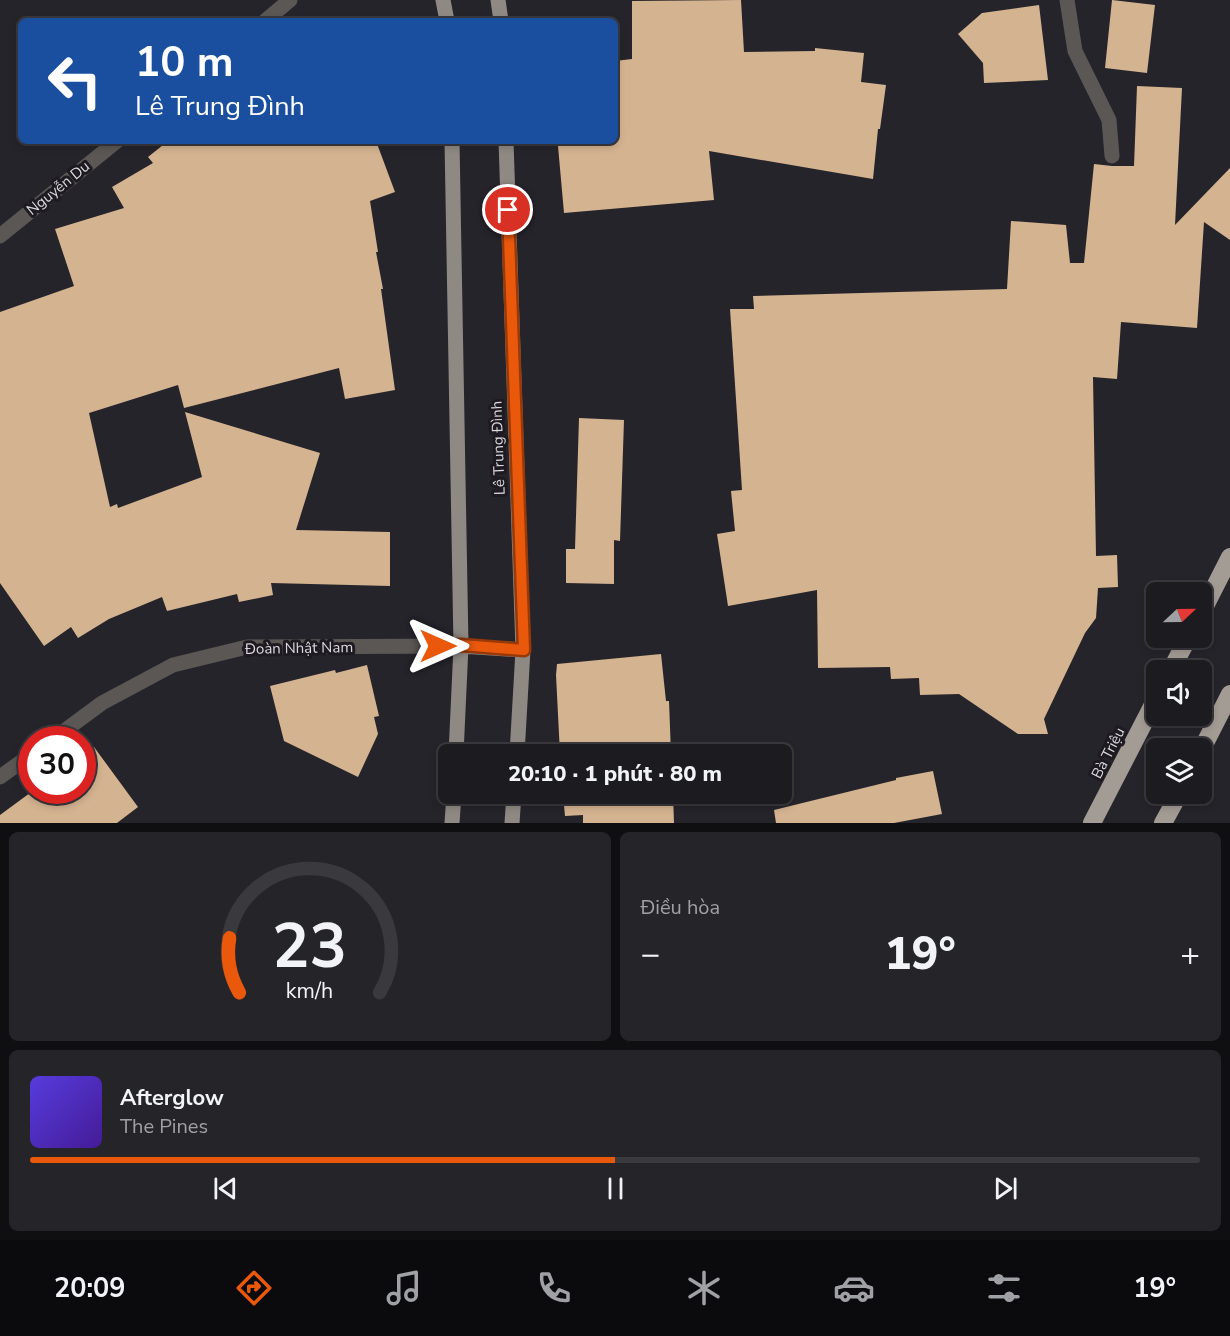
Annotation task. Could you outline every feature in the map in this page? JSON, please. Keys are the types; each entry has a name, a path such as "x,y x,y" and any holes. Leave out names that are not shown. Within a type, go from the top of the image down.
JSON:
{"highway":[{"path":"1212,592 1230,557"},
{"path":"1208,738 1230,694"},
{"name":"Bà Triệu","path":"1092,823 1146,718"},
{"path":"1163,823 1173,804"}],"main road":[{"path":"443,0 446,18"},
{"path":"498,0 501,18"},
{"path":"452,144 461,645 456,744"},
{"name":"Lê Trung Đình","path":"506,144 524,650 518,744"},
{"path":"461,645 524,650"},
{"path":"452,823 453,804"},
{"path":"512,823 513,804"}],"street":[{"path":"269,18 290,0"},
{"path":"1067,0 1075,51 1109,120 1112,156"},
{"name":"Nguyễn Du","path":"0,236 113,144"},
{"name":"Đoàn Nhật Nam","path":"71,726 102,703 173,665 247,647 461,645"},
{"path":"0,777 18,764"}],"building":[{"path":"741,0 744,52 815,51 815,48 864,53 861,82 886,85 880,129 878,129 873,179 709,151 714,200 564,213 558,146 618,144 618,61 632,59 632,1"},
{"path":"1112,0 1155,5 1147,73 1105,68"},
{"path":"1039,5 1048,80 984,83 983,63 958,34 982,13"},
{"path":"1137,86 1182,88 1175,225 1230,168 1230,240 1204,222 1197,328 1121,322 1117,379 1093,377 1096,556 1117,555 1118,587 1098,588 1096,618 1085,633 1044,719 1048,734 1018,734 959,694 920,695 919,678 891,679 890,667 818,668 817,590 728,606 717,534 735,531 731,491 742,490 730,309 754,309 753,296 1007,289 1011,221 1066,225 1070,263 1084,263 1094,164 1134,166"},
{"path":"164,144 377,144 395,192 370,201 395,390 345,399 339,368 184,408 178,385 89,413 110,507 117,504 118,508 202,477 185,412 320,453 296,530 390,532 390,586 271,583 273,595 239,602 237,594 167,611 162,597 109,619 78,638 71,627 44,646 0,583 0,312 74,286 55,229 124,208 112,187 153,163 148,157"},
{"path":"579,418 624,420 620,541 614,540 614,584 566,583 566,549 575,549"},
{"path":"661,654 666,701 669,701 671,744 559,744 557,664"},
{"path":"367,665 379,716 374,717 378,734 358,777 284,741 270,686 335,670 336,673"},
{"path":"96,750 138,807 117,823 0,823 0,815 18,802 18,804 96,804"},
{"path":"933,771 942,814 894,823 776,823 774,810 896,780 896,778"},
{"path":"564,804 673,804 674,823 583,823 583,815 565,816"}],"route":[{"path":"438,646 461,645 524,650 508,210"}]}
